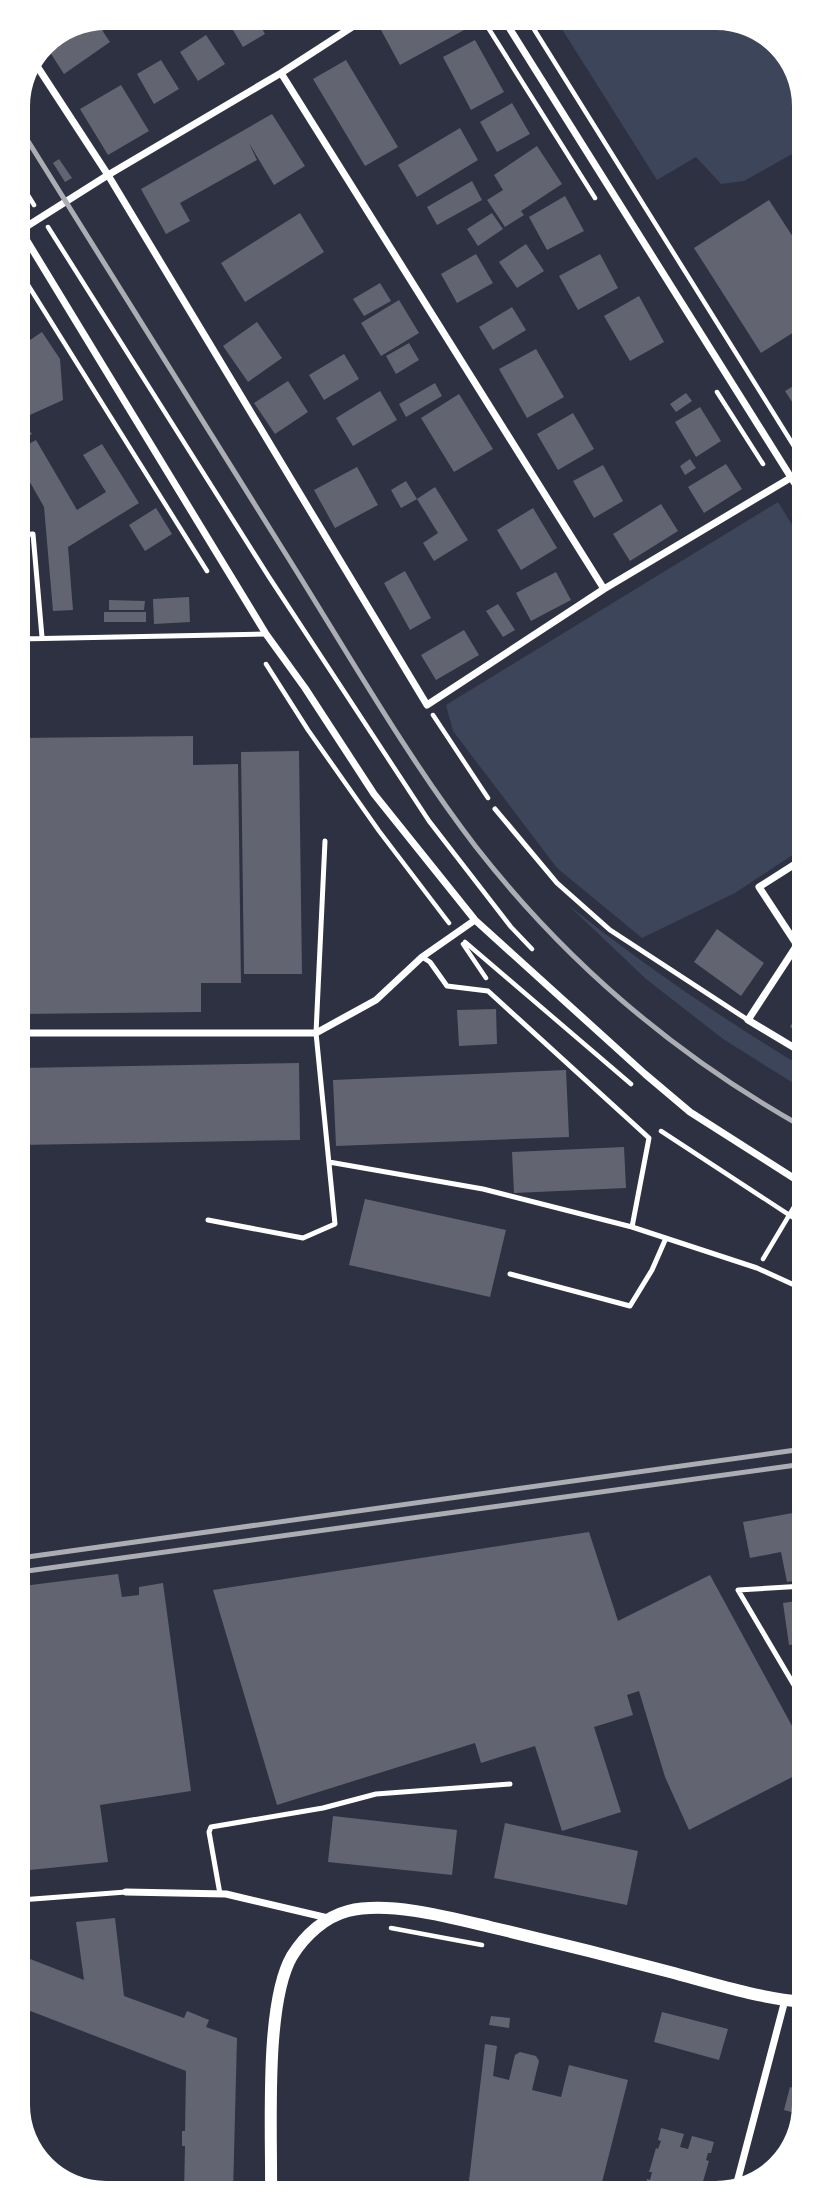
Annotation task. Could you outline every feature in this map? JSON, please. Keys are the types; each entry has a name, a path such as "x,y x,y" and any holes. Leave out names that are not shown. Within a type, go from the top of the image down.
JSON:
{"street":[{"path":"30,223 281,73 347,30"},
{"path":"39,70 108,174 427,705 604,589 792,477 511,30"},
{"path":"281,73 604,589"},
{"path":"30,246 266,634 305,688 374,794 475,920 690,1112 792,1177"},
{"path":"792,866 759,887 792,936"},
{"path":"30,1033 316,1033 376,1000 422,957 475,920"},
{"path":"792,959 748,1020 792,1046"},
{"path":"126,1892 220,1894 328,1918"},
{"path":"271,2181 276,2004 292,1957 328,1918 350,1911 369,1909 440,1915 748,1993 792,2001"},
{"path":"738,2178 785,2000"}],"lane":[{"path":"30,534 33,534 42,637"},
{"path":"30,638 266,634"},
{"path":"495,810 557,883 610,930 748,1020"},
{"path":"208,1220 303,1238 335,1224 316,1033 325,841"},
{"path":"422,957 430,962 447,986 488,991 649,1139 632,1227"},
{"path":"329,1161 483,1189 632,1227 757,1268 792,1284"},
{"path":"510,1275 630,1306 652,1270 666,1238"},
{"path":"792,1587 738,1590 792,1682"},
{"path":"220,1894 209,1832 211,1827 323,1808 376,1794 510,1784"},
{"path":"30,1898 126,1892"}],"path":[{"path":"490,30 600,206"},
{"path":"534,30 792,443"},
{"path":"30,199 269,577 429,821 511,927 537,954"},
{"path":"711,382 750,446 778,485"},
{"path":"427,705 495,810"},
{"path":"757,1268 792,1211"}],"shaded area":[{"path":"563,30 736,32 754,40 770,52 779,64 792,96 792,154 744,181 721,184 696,157 657,180"},
{"path":"778,502 792,525 792,855 735,893 642,938 557,868 453,731 446,705"},
{"path":"567,904 682,990 792,1060 792,1082 723,1039 646,979"}],"building":[{"path":"102,30 110,42 64,74 51,54 68,40 91,31"},
{"path":"233,30 263,30 265,34 243,47"},
{"path":"381,30 464,30 400,65"},
{"path":"206,35 225,64 198,81 180,52"},
{"path":"475,40 504,92 471,110 443,57"},
{"path":"161,60 179,89 154,104 137,74"},
{"path":"346,60 398,147 365,166 313,79"},
{"path":"121,85 149,131 108,155 80,109"},
{"path":"512,103 530,134 497,152 480,122"},
{"path":"272,114 305,166 274,185 249,143 257,160 180,203 190,221 166,234 141,189"},
{"path":"460,128 478,160 417,197 398,165"},
{"path":"537,146 562,184 521,211 524,215 505,227 487,200 503,190 494,175"},
{"path":"59,159 72,178 65,182 53,163"},
{"path":"472,181 482,200 437,225 427,207"},
{"path":"565,196 584,231 547,250 529,217"},
{"path":"769,200 792,236 792,333 761,353 694,248"},
{"path":"300,213 324,252 245,302 221,263"},
{"path":"492,213 503,229 478,246 467,229"},
{"path":"526,244 544,271 517,288 499,262"},
{"path":"476,254 493,283 457,303 441,274"},
{"path":"600,254 618,288 578,310 559,276"},
{"path":"380,283 391,301 364,316 353,299"},
{"path":"639,296 664,342 630,361 604,316"},
{"path":"399,300 419,333 381,356 361,323"},
{"path":"512,307 526,330 493,350 479,327"},
{"path":"257,322 282,358 248,382 223,346"},
{"path":"42,332 60,359 63,400 30,415 30,340"},
{"path":"409,343 419,360 396,374 386,356"},
{"path":"536,349 564,397 527,418 499,369"},
{"path":"344,354 359,379 324,400 309,375"},
{"path":"288,381 308,412 275,434 254,403"},
{"path":"435,383 442,396 406,417 399,404"},
{"path":"792,387 792,402 785,391"},
{"path":"380,391 397,420 353,446 336,418"},
{"path":"686,393 692,401 676,412 670,404"},
{"path":"459,394 493,449 454,472 421,418"},
{"path":"700,407 721,441 696,457 675,422"},
{"path":"573,413 594,449 558,470 537,434"},
{"path":"36,440 77,510 106,492 83,455 102,444 139,503 68,547 73,610 53,611 44,507 30,482 30,443"},
{"path":"690,459 696,468 685,475 680,466"},
{"path":"726,464 742,489 704,513 688,487"},
{"path":"603,465 623,501 594,518 573,481"},
{"path":"357,467 378,505 335,528 314,490"},
{"path":"406,481 417,499 401,508 391,490"},
{"path":"435,487 468,540 434,561 423,543 438,533 417,499"},
{"path":"661,504 678,531 630,561 613,534"},
{"path":"156,508 172,534 145,551 129,525"},
{"path":"533,508 557,548 521,570 497,530"},
{"path":"405,571 431,618 410,630 384,583"},
{"path":"556,572 571,600 531,621 516,593"},
{"path":"189,597 190,622 154,624 153,599"},
{"path":"109,600 145,601 144,610 109,610"},
{"path":"498,604 515,630 503,637 486,611"},
{"path":"104,612 146,612 146,622 104,622"},
{"path":"464,630 479,655 436,680 421,655"},
{"path":"193,736 193,765 238,764 241,983 201,983 201,1012 30,1014 30,738"},
{"path":"299,751 302,974 244,974 241,752"},
{"path":"717,929 764,963 741,996 694,962"},
{"path":"496,1009 497,1044 459,1046 457,1010"},
{"path":"299,1063 300,1140 30,1145 30,1068"},
{"path":"566,1070 569,1137 336,1146 333,1080"},
{"path":"624,1147 626,1188 514,1193 512,1152"},
{"path":"365,1199 506,1230 490,1297 349,1265"},
{"path":"792,1513 792,1581 787,1582 781,1552 750,1558 743,1522"},
{"path":"589,1532 618,1621 710,1575 792,1726 792,1777 689,1830 665,1777 639,1691 627,1695 633,1715 594,1727 621,1812 562,1831 535,1746 481,1763 475,1743 277,1805 213,1590"},
{"path":"118,1574 122,1597 139,1595 139,1587 163,1583 191,1791 100,1805 108,1862 30,1870 30,1585"},
{"path":"792,1602 792,1645 789,1645 783,1603"},
{"path":"333,1816 457,1830 452,1875 328,1862"},
{"path":"505,1823 638,1851 627,1905 494,1878"},
{"path":"115,1918 124,1996 184,2018 187,2011 209,2020 206,2027 237,2038 233,2181 184,2181 185,2146 182,2146 182,2131 185,2131 186,2071 30,2011 30,1959 84,1980 76,1922"},
{"path":"662,2012 728,2029 719,2060 654,2042"},
{"path":"491,2016 510,2018 509,2028 489,2025"},
{"path":"485,2044 497,2046 493,2076 509,2080 515,2055 520,2052 536,2056 539,2061 532,2090 561,2097 569,2065 628,2080 602,2181 469,2181"},
{"path":"790,2087 792,2088 792,2112 784,2110"},
{"path":"661,2128 684,2134 680,2147 688,2149 692,2136 714,2142 706,2160 709,2161 703,2181 646,2181 650,2180 652,2172 649,2172 656,2148 658,2149 661,2141 658,2140"}],"railway":[{"path":"30,144 376,700 424,775 476,847 547,929 626,1003 667,1038 792,1120"},
{"path":"30,1557 792,1451"},
{"path":"30,1571 792,1466"}]}
